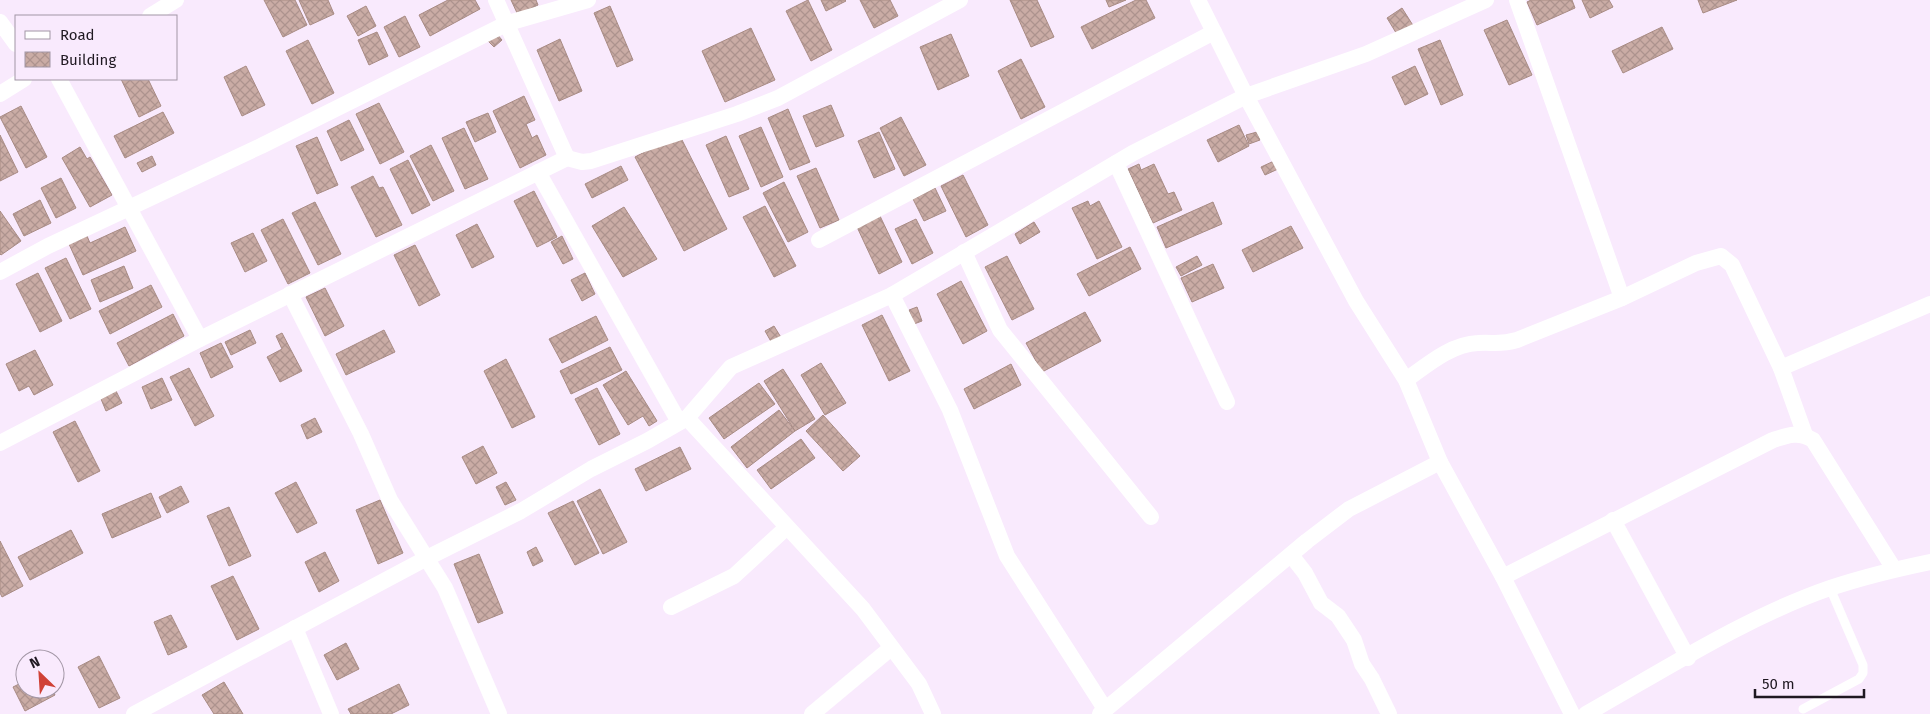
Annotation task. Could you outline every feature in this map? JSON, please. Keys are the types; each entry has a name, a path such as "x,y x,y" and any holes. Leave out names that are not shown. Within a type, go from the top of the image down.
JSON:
{"street":[{"path":"496,0 508,23 566,158"},
{"path":"0,272 48,246 261,146 508,23 588,0"},
{"path":"0,443 200,339 566,158 582,162 591,161 737,114 778,98 960,0"},
{"path":"1198,0 1246,96 1356,301 1406,380 1440,462 1503,577 1572,714"},
{"path":"134,714 427,558 521,512 591,469 683,420 731,367 892,295 1116,163 1246,96 1366,54 1486,0"},
{"path":"1517,0 1622,298"},
{"path":"0,22 15,43"},
{"path":"819,240 1214,32"},
{"path":"0,94 22,80"},
{"path":"61,80 200,339"},
{"path":"1116,163 1227,402"},
{"path":"538,172 683,420 788,527 863,609 920,684 933,714"},
{"path":"964,252 1000,330 1151,517"},
{"path":"1406,380 1439,356 1458,348 1478,342 1500,345 1517,340 1622,298 1696,263 1720,256 1732,265 1781,368 1805,435"},
{"path":"290,294 361,434 390,500 445,588 499,714"},
{"path":"892,295 950,410 1007,556 1103,712 1349,508 1440,462"},
{"path":"1781,368 1930,304"},
{"path":"1503,577 1773,440 1791,434 1805,435 1814,440 1826,456 1894,570"},
{"path":"1613,520 1688,658"},
{"path":"671,606 734,576 788,527"},
{"path":"1291,555 1321,603 1338,616 1354,640 1362,664 1372,679 1389,714"},
{"path":"1586,714 1754,621 1830,588 1930,562"},
{"path":"295,628 331,714"},
{"path":"812,714 891,648"}],"lane":[{"path":"1803,709 1859,679 1863,673 1863,665 1830,588"}],"building":[{"path":"264,0 295,0 307,25 283,37"},
{"path":"299,0 328,0 334,14 310,25"},
{"path":"448,0 475,0 480,9 430,36 419,15"},
{"path":"511,0 536,0 538,5 518,15"},
{"path":"808,0 832,50 811,61 786,11"},
{"path":"821,0 845,0 846,1 826,11"},
{"path":"860,0 890,0 898,16 874,28"},
{"path":"1010,0 1037,0 1054,37 1031,47"},
{"path":"1106,0 1126,0 1109,7"},
{"path":"1136,0 1146,0 1155,18 1092,49 1081,27"},
{"path":"1531,0 1572,0 1575,8 1537,25 1527,2"},
{"path":"1582,0 1609,0 1613,7 1590,18"},
{"path":"1698,0 1737,0 1703,13"},
{"path":"366,6 376,26 358,36 347,16"},
{"path":"610,6 633,60 617,67 594,13"},
{"path":"1402,8 1414,27 1398,36 1387,18"},
{"path":"405,16 420,47 399,57 384,27"},
{"path":"1507,20 1532,75 1509,85 1484,30"},
{"path":"1662,27 1673,49 1623,73 1612,51"},
{"path":"751,28 775,80 725,102 702,51"},
{"path":"377,32 388,56 369,65 358,40"},
{"path":"496,33 502,40 494,47 488,41"},
{"path":"951,34 969,76 938,90 920,47"},
{"path":"560,39 582,91 559,101 537,50"},
{"path":"308,40 334,93 312,104 286,51"},
{"path":"1440,40 1463,95 1441,105 1418,49"},
{"path":"1021,59 1045,107 1021,119 998,71"},
{"path":"246,66 265,105 242,116 224,77"},
{"path":"1415,66 1428,94 1405,105 1392,77"},
{"path":"121,80 148,80 161,106 139,117"},
{"path":"524,96 535,120 526,124 532,138 537,135 546,155 520,168 493,111"},
{"path":"379,103 404,152 380,164 356,114"},
{"path":"831,105 844,136 816,147 803,116"},
{"path":"21,106 47,157 26,168 0,117"},
{"path":"788,109 810,162 790,170 768,118"},
{"path":"163,112 174,133 125,158 114,136"},
{"path":"488,113 496,132 475,142 466,122"},
{"path":"901,117 926,165 904,176 880,128"},
{"path":"349,120 364,150 341,161 327,131"},
{"path":"1239,125 1249,146 1218,162 1207,140"},
{"path":"761,127 783,177 761,187 739,136"},
{"path":"464,128 488,179 465,189 442,138"},
{"path":"879,132 895,169 874,178 858,141"},
{"path":"1257,132 1260,140 1249,144 1246,135"},
{"path":"679,134 727,229 684,251 635,157"},
{"path":"0,135 18,172 0,181"},
{"path":"726,136 749,189 729,197 706,145"},
{"path":"317,137 338,185 317,194 296,146"},
{"path":"431,145 454,191 433,201 410,156"},
{"path":"80,147 87,159 90,157 112,195 90,207 62,158"},
{"path":"152,156 156,165 142,172 137,163"},
{"path":"408,160 430,205 412,214 390,169"},
{"path":"1274,161 1278,169 1265,175 1261,167"},
{"path":"1139,164 1141,170 1154,164 1168,194 1174,192 1182,210 1153,223 1128,169"},
{"path":"621,166 628,180 592,198 585,184"},
{"path":"816,168 839,220 820,228 797,176"},
{"path":"963,175 988,225 966,237 941,186"},
{"path":"373,176 379,188 383,187 402,225 376,237 351,187"},
{"path":"61,178 76,208 56,218 41,188"},
{"path":"784,182 808,232 788,242 763,193"},
{"path":"935,188 946,211 924,221 913,199"},
{"path":"534,191 557,237 537,247 514,201"},
{"path":"40,200 51,223 24,236 13,214"},
{"path":"1088,201 1090,206 1099,201 1122,247 1097,259 1072,208"},
{"path":"315,202 341,254 318,265 292,213"},
{"path":"1213,202 1222,224 1166,248 1157,227"},
{"path":"765,206 796,266 774,277 743,217"},
{"path":"624,207 657,259 623,277 592,226"},
{"path":"0,211 21,241 1,255 0,254"},
{"path":"880,216 902,262 879,274 857,227"},
{"path":"283,219 310,273 288,284 261,230"},
{"path":"916,219 933,253 912,264 895,229"},
{"path":"1034,222 1040,232 1020,244 1015,234"},
{"path":"477,224 494,257 472,268 456,235"},
{"path":"1291,226 1303,248 1253,272 1242,250"},
{"path":"125,227 136,251 83,275 69,244 87,236 90,243"},
{"path":"253,233 267,261 245,272 231,243"},
{"path":"562,236 573,259 563,264 551,242"},
{"path":"415,245 440,295 419,306 394,255"},
{"path":"1130,247 1141,269 1089,296 1077,274"},
{"path":"1007,256 1034,309 1012,320 985,267"},
{"path":"1197,256 1202,265 1181,276 1176,267"},
{"path":"66,258 91,309 70,319 45,268"},
{"path":"1213,264 1224,288 1192,302 1181,278"},
{"path":"124,266 133,288 100,302 91,280"},
{"path":"38,273 62,321 40,332 16,284"},
{"path":"585,273 595,294 582,301 571,280"},
{"path":"961,281 987,331 963,344 937,294"},
{"path":"151,285 162,307 110,334 99,311"},
{"path":"325,288 344,326 325,336 306,297"},
{"path":"917,307 922,321 914,324 909,310"},
{"path":"1085,312 1101,341 1042,372 1026,343"},
{"path":"173,314 184,336 129,366 117,343"},
{"path":"882,315 910,371 889,381 862,325"},
{"path":"596,316 608,340 562,363 549,339"},
{"path":"774,326 782,339 773,345 765,331"},
{"path":"250,330 256,343 231,355 225,342"},
{"path":"384,330 395,352 346,375 336,354"},
{"path":"282,333 302,371 280,382 267,357 282,349 276,336"},
{"path":"221,343 233,367 211,378 200,353"},
{"path":"610,347 622,370 571,394 560,371"},
{"path":"35,350 53,385 34,395 29,386 19,391 6,364"},
{"path":"506,359 535,417 512,428 484,371"},
{"path":"821,363 846,403 825,415 801,375"},
{"path":"1011,364 1021,385 974,409 964,389"},
{"path":"189,368 214,416 195,426 170,377"},
{"path":"783,369 815,419 795,431 764,381"},
{"path":"626,371 657,421 649,426 643,416 628,425 603,385"},
{"path":"162,378 172,400 151,409 142,387"},
{"path":"759,383 775,404 724,439 709,418"},
{"path":"597,388 620,434 599,445 575,399"},
{"path":"116,391 122,403 106,411 101,399"},
{"path":"779,410 795,431 747,468 731,447"},
{"path":"823,415 860,456 843,471 806,431"},
{"path":"315,418 322,432 307,439 301,425"},
{"path":"75,421 100,471 78,482 53,432"},
{"path":"801,439 815,458 771,489 757,470"},
{"path":"483,446 497,473 476,484 462,457"},
{"path":"680,447 691,469 646,491 635,469"},
{"path":"296,482 317,523 297,533 275,493"},
{"path":"506,482 516,500 505,505 496,487"},
{"path":"181,486 189,502 167,513 159,497"},
{"path":"600,489 627,542 603,554 577,501"},
{"path":"151,493 161,517 112,538 102,514"},
{"path":"380,500 403,553 378,564 356,510"},
{"path":"573,501 599,553 575,565 548,513"},
{"path":"229,507 251,556 229,566 207,516"},
{"path":"71,530 83,553 30,580 18,557"},
{"path":"0,541 23,586 2,597 0,593"},
{"path":"536,547 543,561 533,566 527,552"},
{"path":"325,552 339,581 319,592 305,562"},
{"path":"479,554 503,613 478,623 454,564"},
{"path":"233,576 259,629 237,640 211,586"},
{"path":"171,615 187,647 168,655 154,622"},
{"path":"346,643 359,669 337,680 324,655"},
{"path":"99,656 120,698 99,708 78,667"},
{"path":"224,682 243,714 214,714 202,695"},
{"path":"399,684 409,705 391,714 351,714 348,709"},
{"path":"19,699 48,699 25,711"}]}
